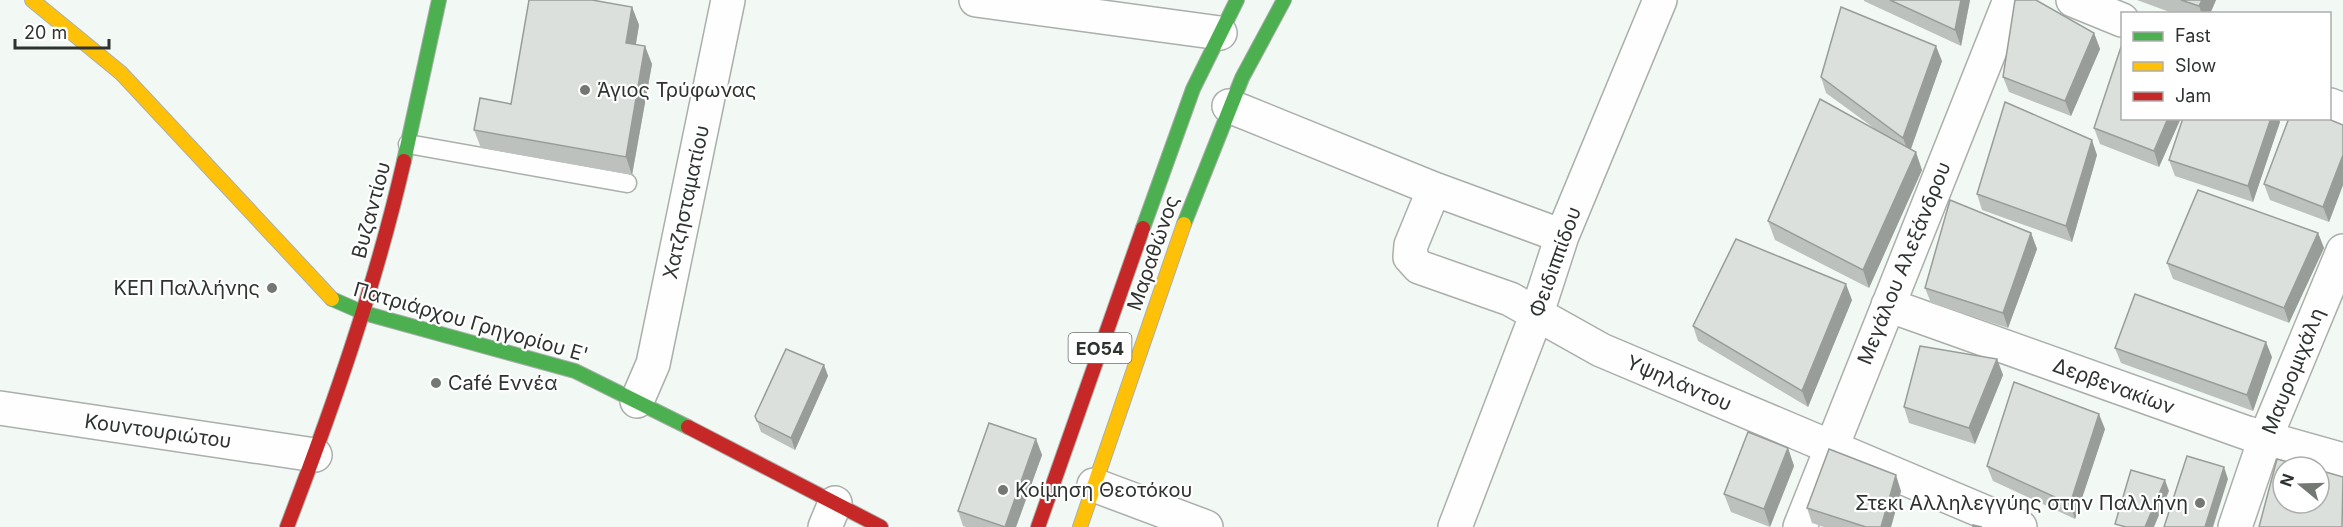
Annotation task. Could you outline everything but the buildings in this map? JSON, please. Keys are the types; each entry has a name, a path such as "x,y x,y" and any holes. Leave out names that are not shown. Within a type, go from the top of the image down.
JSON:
{"street":[{"name":"Πατριάρχου Γρηγορίου Ε'","path":"32,0 121,73 333,300 364,313 547,362 585,375 637,401 830,515 881,527"},
{"name":"Βυζαντίου","path":"287,527 364,313 408,144 439,0"},
{"name":"Χατζησταματίου","path":"637,401 653,364 728,0"},
{"path":"976,0 1220,33"},
{"name":"Μαραθώνος","path":"1038,527 1174,137 1193,89 1237,0"},
{"name":"Μαραθώνος","path":"1080,527 1195,192 1229,106 1256,50 1284,0"},
{"name":"Φειδιππίδου","path":"1455,527 1536,316 1562,236 1660,0"},
{"name":"Μεγάλου Αλεξάνδρου","path":"1800,527 2010,0"},
{"path":"2073,0 2121,20"},
{"path":"1229,106 1434,189 1562,236"},
{"name":"Υψηλάντου","path":"1434,189 1411,244 1410,257 1419,267 1510,299 1536,316 1601,350 2020,527"},
{"name":"Μαυρομιχάλη","path":"2235,527 2265,439 2343,251"},
{"name":"Δερβενακίων","path":"1888,305 2265,439 2343,460"},
{"name":"Κουντουριώτου","path":"0,408 315,454"},
{"path":"1094,485 1206,527"}],"lane":[{"path":"408,144 627,183"}],"traffic: fast":[{"path":"404,161 439,0"},
{"path":"1143,228 1193,89 1237,0"},
{"path":"1184,224 1242,78 1284,0"},
{"path":"332,299 364,313 575,371 688,427"}],"traffic: slow":[{"path":"32,0 121,73 332,299"},
{"path":"1080,527 1184,224"}],"traffic: jam":[{"path":"287,527 352,346 393,208 404,161"},
{"path":"1038,527 1143,228"},
{"path":"688,427 881,527"}],"place":[{"name":"Άγιος Τρύφωνας","path":"585,90"},
{"name":"ΚΕΠ Παλλήνης","path":"272,288"},
{"name":"Café Εννέα","path":"436,383"},
{"name":"Κοίμηση Θεοτόκου","path":"1003,490"},
{"name":"Στεκι Αλληλεγγύης στην Παλλήνη","path":"2200,503"}]}
